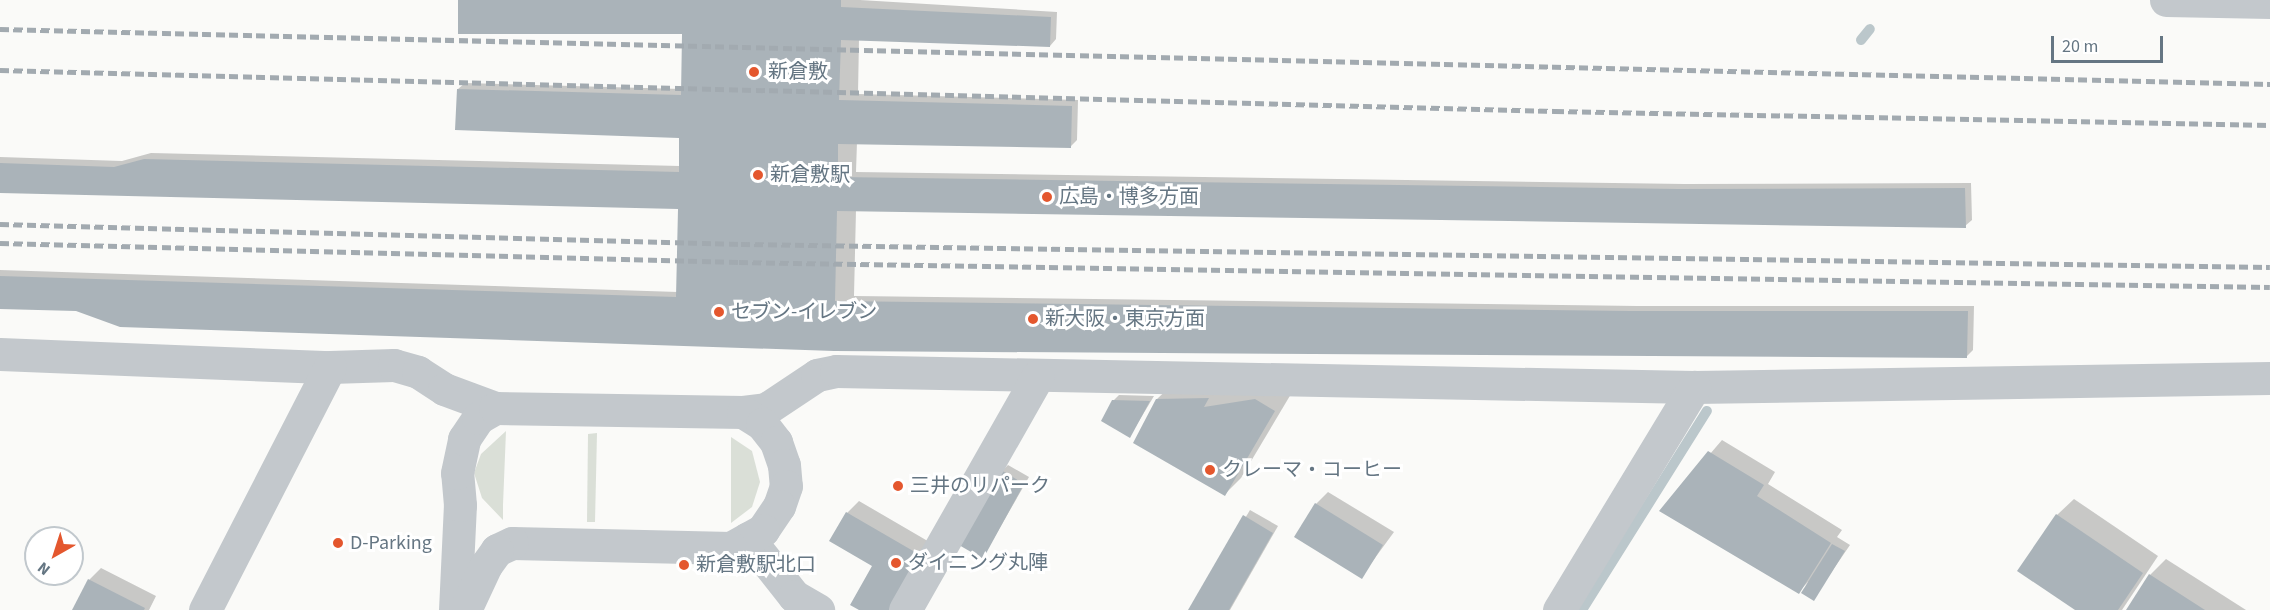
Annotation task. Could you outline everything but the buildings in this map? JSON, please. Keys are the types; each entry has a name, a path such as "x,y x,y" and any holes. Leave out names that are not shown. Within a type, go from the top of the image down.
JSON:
{"street":[{"path":"2166,0 2270,2"},
{"path":"0,354 330,367 394,365 418,372 444,389 495,408 743,412 766,409 817,375 836,371 1694,387 2270,378"},
{"path":"206,610 330,367"},
{"path":"905,610 1038,376"},
{"path":"1559,610 1694,387"},
{"path":"455,610 460,505 458,473 464,439 478,418 495,408"},
{"path":"460,505 480,531 512,543 731,548 763,530 779,506 786,486 784,465 776,442 762,424 743,412"},
{"path":"748,538 794,596 818,610"},
{"path":"465,610 486,565 497,550 512,543"}],"shaded area":[{"path":"506,431 503,520 482,498 474,473 481,454"},
{"path":"597,433 595,522 587,522 588,434"},
{"path":"731,437 752,451 760,482 752,507 731,523"}],"waterway":[{"path":"1861,40 1870,29"},
{"path":"1582,610 1707,411"}],"railway":[{"path":"0,29 2270,84"},
{"path":"0,70 1555,111 2270,125"},
{"path":"0,224 741,244 2270,267"},
{"path":"0,243 739,262 2270,287"}],"place":[{"name":"新倉敷","path":"754,72"},
{"name":"新倉敷駅","path":"758,175"},
{"name":"広島・博多方面","path":"1047,197"},
{"name":"セブン-イレブン","path":"719,312"},
{"name":"新大阪・東京方面","path":"1033,319"},
{"name":"クレーマ・コーヒー","path":"1210,470"},
{"name":"三井のリパーク","path":"898,486"},
{"name":"D-Parking","path":"338,543"},
{"name":"ダイニング丸陣","path":"896,563"},
{"name":"新倉敷駅北口","path":"684,565"}]}
